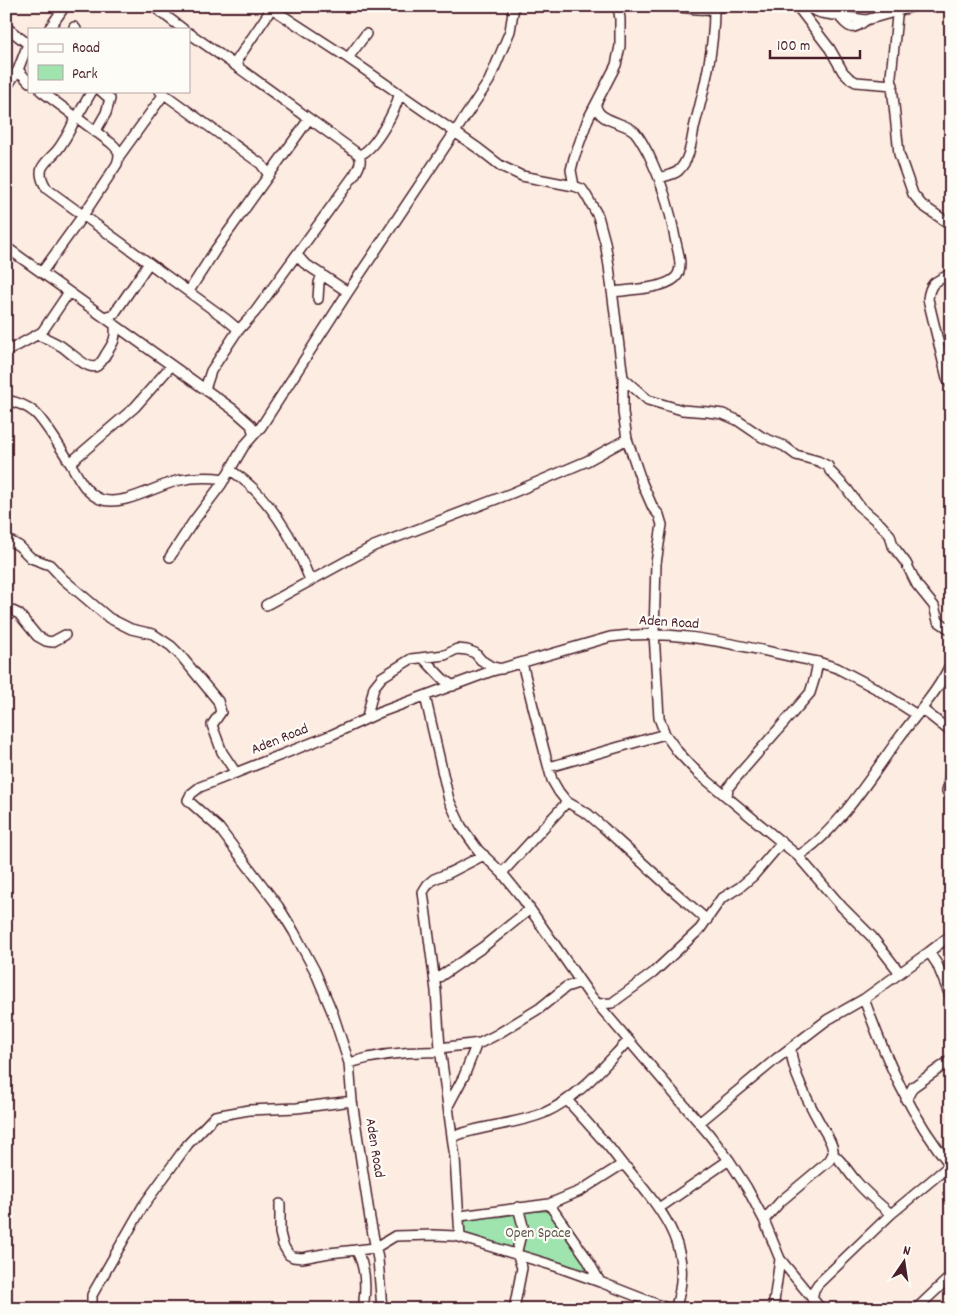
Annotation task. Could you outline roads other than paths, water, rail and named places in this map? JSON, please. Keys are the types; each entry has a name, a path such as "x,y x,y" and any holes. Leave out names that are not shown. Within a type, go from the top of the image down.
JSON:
{"street":[{"path":"50,28 65,6"},
{"path":"153,6 182,28"},
{"path":"170,556 225,479 244,446 266,420 348,292 489,81 510,31 514,6"},
{"path":"574,186 572,170 574,158 588,119 616,65 620,46 618,6"},
{"path":"659,178 669,176 678,171 692,143 709,65 718,8 696,10 670,6"},
{"path":"797,6 830,49 843,72 850,78 856,82 893,85"},
{"path":"804,6 822,13 839,16 852,28 857,27 866,20 898,9 915,6"},
{"path":"946,6 951,7"},
{"path":"268,7 348,58 511,172 522,176 574,186 582,189 586,195 598,216 605,242 623,378 623,412 627,439 642,483 653,508 659,515 662,525 656,563 654,634 659,718 664,734 678,752 727,797 798,856 842,907 872,937 900,973"},
{"path":"239,68 237,60 268,14 268,7"},
{"path":"898,9 891,76 899,154 913,194 922,205 951,225"},
{"path":"6,26 28,44 18,70 6,88"},
{"path":"190,34 359,154 361,159 355,174 256,312 239,330 211,370 205,389"},
{"path":"348,58 366,34"},
{"path":"18,70 28,81"},
{"path":"42,92 116,148 120,156"},
{"path":"91,92 60,147 43,164 41,180 47,189 150,262 239,330"},
{"path":"95,132 106,113 110,99 102,92"},
{"path":"42,272 84,214 162,93 261,164 270,175"},
{"path":"359,154 366,152 379,135 397,104 399,95"},
{"path":"596,106 602,116 628,126 639,137 659,178 672,216 679,257 679,272 674,279 665,284 612,292"},
{"path":"189,291 216,249 308,119"},
{"path":"6,247 245,419 251,425 254,435"},
{"path":"297,255 304,263 348,292"},
{"path":"104,317 114,314 150,262"},
{"path":"318,299 319,283 322,274"},
{"path":"951,274 935,282 929,288 928,299 947,378 951,385"},
{"path":"6,352 42,332 69,292"},
{"path":"37,335 61,346 83,363 92,367 102,361 114,343 116,337 115,325"},
{"path":"70,463 136,407 171,366"},
{"path":"623,378 648,400 682,410 723,414 737,420 762,437 784,446 796,455 828,466 860,507 890,535 893,546 906,563 917,585 934,606 938,621 951,630"},
{"path":"6,400 18,403 36,413 70,463 82,485 101,500 114,501 142,494 182,480 212,477 225,479"},
{"path":"266,605 374,546 512,493 590,460 627,439"},
{"path":"230,470 252,489 273,512 290,536 310,580"},
{"path":"6,539 19,546 31,558 50,565 63,579 109,618 131,629 152,634 181,656 218,701 221,712 212,725 222,752 236,773"},
{"path":"6,608 19,614 37,636 46,642 56,641 65,635"},
{"name":"Aden Road","path":"382,1309 378,1259 352,1101 349,1063 333,1014 316,972 294,932 268,892 219,828 188,800 191,794 200,788 343,730 367,717 502,668 610,637 654,634 713,641 818,662 837,668 920,712 951,732"},
{"path":"367,717 374,687 382,677 406,660 416,657 445,655 457,650 467,650 475,653 481,660 492,666 502,668"},
{"path":"423,658 443,679 453,686"},
{"path":"727,797 728,788 734,779 810,693 816,677 818,662"},
{"path":"522,663 552,780 559,792 567,802 588,814 604,827 707,920"},
{"path":"798,856 834,824 920,712 940,684 951,663"},
{"path":"426,696 449,800 461,826 530,909 582,985 729,1160 764,1220 780,1258 821,1309"},
{"path":"549,767 664,734"},
{"path":"951,765 947,792 951,799"},
{"path":"502,873 567,802"},
{"path":"606,1013 612,1002 653,973 707,920 721,899 753,876 782,842"},
{"path":"460,1237 460,1216 452,1138 424,906 425,888 434,879 484,855"},
{"path":"434,980 483,947 530,909"},
{"path":"699,1123 776,1059 827,1020 852,1004 864,999 951,935"},
{"path":"929,952 937,964 951,998"},
{"path":"566,987 574,972"},
{"path":"349,1063 370,1056 440,1050 477,1043 496,1035 528,1016 566,987 578,983 582,985"},
{"path":"812,1299 818,1284 891,1214 950,1166 923,1130 906,1100 882,1048 864,999"},
{"path":"598,1004 612,1002"},
{"path":"452,1138 468,1132 537,1115 567,1100 628,1042"},
{"path":"447,1107 464,1076 477,1043"},
{"path":"764,1220 781,1201 829,1161 833,1154 832,1145 819,1122 798,1075 791,1056 791,1048"},
{"path":"906,1100 913,1087 951,1060"},
{"path":"567,1100 623,1166 627,1168 659,1208 675,1236 682,1268 680,1293 675,1309"},
{"path":"92,1309 92,1295 143,1206 188,1144 209,1120 228,1112 297,1108 352,1101"},
{"path":"833,1154 842,1162 856,1181 891,1214"},
{"path":"659,1208 729,1160"},
{"path":"460,1216 549,1204 580,1191 618,1167 623,1166"},
{"path":"280,1204 280,1233 283,1245 289,1255 302,1258 375,1248 395,1236 433,1235 460,1237 558,1267 669,1309"},
{"path":"549,1204 586,1257 600,1282"},
{"path":"514,1309 521,1275 521,1264 517,1256 523,1226 518,1208"},
{"path":"356,1250 361,1259 365,1282 364,1301"},
{"path":"773,1309 780,1258"},
{"path":"916,1309 951,1276"}],"park label":[{"name":"Open Space","path":"538,1234"}]}
